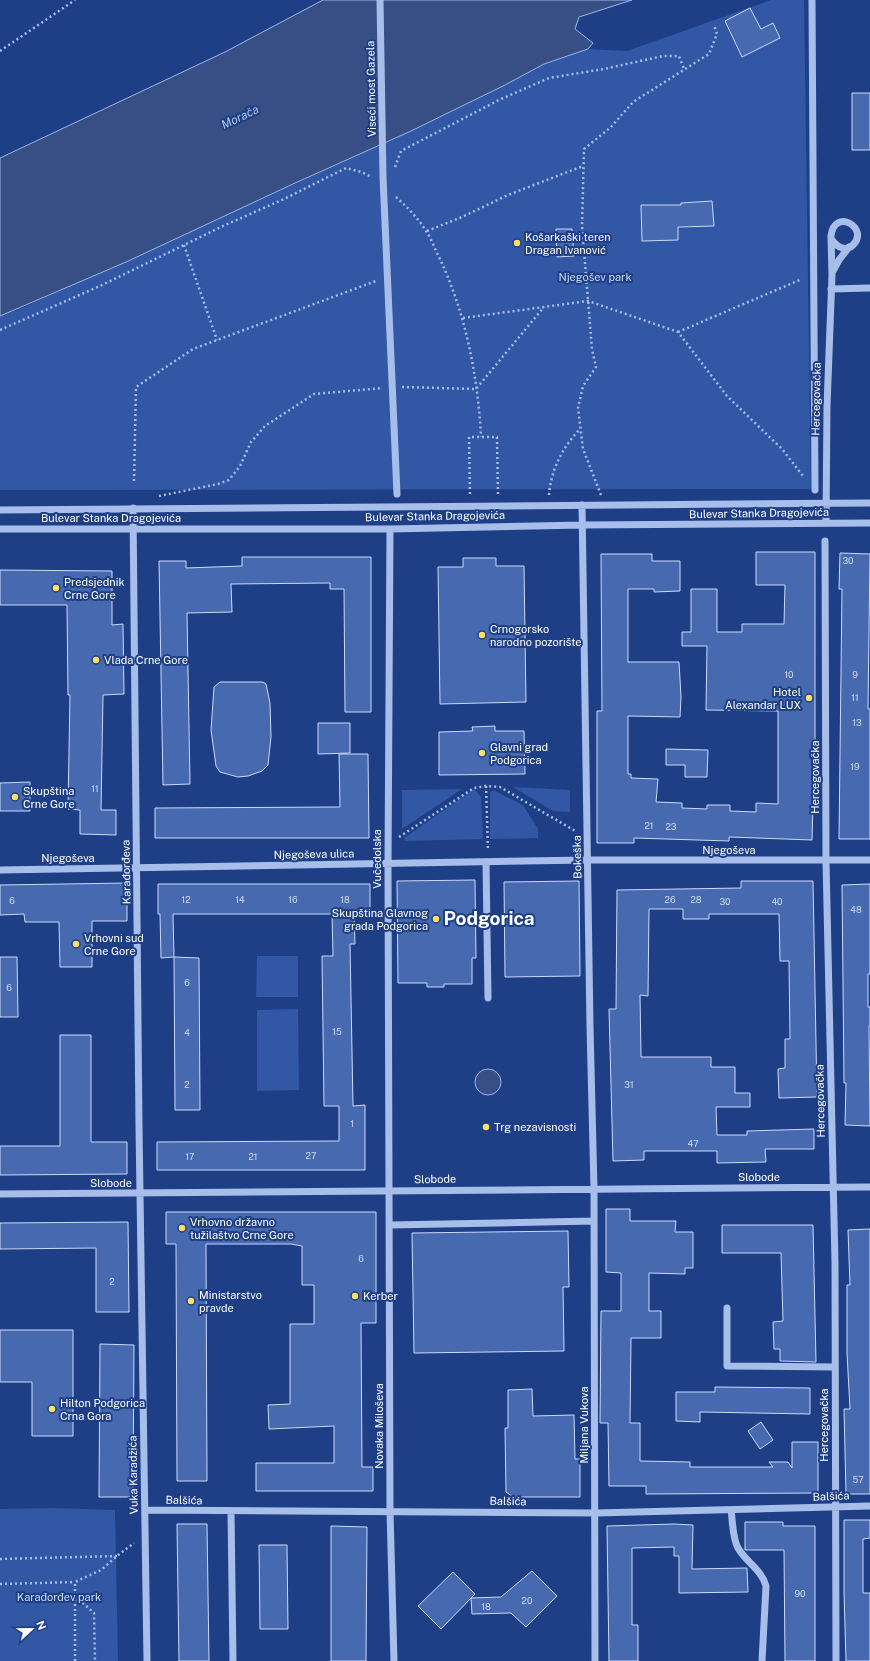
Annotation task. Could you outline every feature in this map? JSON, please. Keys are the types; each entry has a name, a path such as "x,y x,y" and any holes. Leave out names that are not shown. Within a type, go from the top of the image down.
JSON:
{"street":[{"name":"Viseći most Gazela","path":"380,0 383,177 397,494"},
{"path":"812,0 815,490"},
{"name":"Hercegovačka","path":"826,523 827,406 830,289 832,275 832,231 836,224 840,222 849,222 856,227 858,236 854,244 836,264 832,275"},
{"path":"832,240 842,248 849,248"},
{"path":"830,289 870,288"},
{"name":"Bulevar Stanka Dragojevića","path":"0,510 870,503"},
{"name":"Bokeška","path":"582,505 594,1189"},
{"name":"Karađorđeva","path":"133,508 140,1194"},
{"name":"Bulevar Stanka Dragojevića","path":"0,529 390,529 583,525 870,523"},
{"name":"Vučedolska","path":"389,1190 388,843 390,529"},
{"name":"Hercegovačka","path":"825,541 826,861 833,1187 836,1661"},
{"name":"Njegoševa","path":"588,860 870,860"},
{"name":"Njegoševa ulica","path":"137,869 588,860"},
{"path":"487,862 488,998"},
{"name":"Njegoševa","path":"0,870 62,868 137,869"},
{"name":"Slobode","path":"0,1194 870,1187"},
{"name":"Miljana Vukova","path":"594,1189 596,1513 595,1661"},
{"name":"Novaka Miloševa","path":"389,1190 390,1511 394,1661"},
{"name":"Vuka Karadžića","path":"140,1194 147,1661"},
{"path":"390,1225 594,1221"},
{"path":"727,1308 727,1366 835,1367"},
{"name":"Balšića","path":"145,1510 596,1513 870,1506"},
{"path":"732,1510 734,1539 738,1547 764,1578 766,1586 762,1661"},
{"path":"231,1511 233,1661"}],"path":[{"path":"0,51 75,0"},
{"path":"601,492 583,449 578,408 583,386 596,367 592,349 582,226 584,149 587,145 611,127 633,102 684,68 704,58 710,52 717,34 714,25"},
{"path":"401,151 499,100 549,78 604,69 663,56 679,56 684,68"},
{"path":"426,231 462,217 488,203 583,166"},
{"path":"0,330 38,315 100,286 346,168 361,172 384,186 407,207 426,231 446,271 463,318 480,411 482,437"},
{"path":"184,245 217,340"},
{"path":"678,332 813,274"},
{"path":"134,481 136,387 193,349 387,277"},
{"path":"463,318 588,301 678,332 728,396 782,449 815,490"},
{"path":"476,388 544,307"},
{"path":"159,496 218,484 230,480 240,466 251,442 265,426 314,394 392,387 476,388"},
{"path":"549,493 555,465 568,442 581,428"},
{"path":"470,494 470,437 497,437 498,494"},
{"path":"486,786 487,862"},
{"path":"388,843 474,788 486,786 500,787 588,838"},
{"path":"0,1584 75,1582 101,1570 145,1535"},
{"path":"0,1559 117,1556"},
{"path":"75,1582 75,1661"},
{"path":"75,1596 94,1613 95,1661"}],"green space":[{"name":"Njegošev park","path":"771,0 804,0 811,489 0,490 0,316 22,308 411,131 505,85 544,64 588,49 627,51"},
{"path":"513,787 570,790 570,812 553,811"},
{"path":"462,789 402,829 402,790"},
{"path":"474,789 481,797 483,839 405,841 404,838"},
{"path":"493,790 523,805 538,829 538,838 490,839 490,793"},
{"path":"257,956 298,956 298,997 256,997"},
{"path":"298,1009 299,1090 257,1091 257,1010"},
{"name":"Karađorđev park","path":"53,1508 115,1510 118,1661 0,1661 0,1509"}],"water":[{"name":"Morača","path":"323,0 632,0 579,17 575,29 593,43 588,49 544,64 505,85 411,131 126,262 0,316 0,158 225,52"},
{"path":"488,1069 497,1073 501,1082 497,1091 488,1095 479,1091 475,1082 479,1073"}],"building":[{"path":"750,8 761,29 773,23 780,38 742,57 725,21"},
{"path":"852,93 870,93 870,150 852,150"},
{"path":"712,201 714,226 678,227 678,240 642,241 641,205 681,205 681,203"},
{"path":"556,229 572,229 574,256 557,257"},
{"path":"756,552 815,552 815,804 813,804 812,840 729,837 729,841 634,838 634,843 597,843 597,711 602,711 601,554 652,554 652,561 680,561 680,591 654,592 654,589 628,589 628,662 679,662 681,697 680,717 628,716 628,774 631,774 631,778 658,779 656,802 682,803 682,808 707,809 707,805 730,805 730,811 756,812 756,803 778,804 778,711 706,710 707,646 682,646 682,632 691,632 691,589 717,589 717,632 742,632 742,624 784,624 785,585 756,585"},
{"path":"840,553 870,554 868,709 870,709 870,839 839,839 842,589 839,589"},
{"path":"242,557 371,557 371,712 345,712 344,589 330,589 330,583 231,584 232,612 187,613 190,784 163,785 159,561 186,561 186,568 242,566"},
{"name":"Crnogorsko narodno pozorište","path":"463,558 496,558 496,566 524,566 526,702 440,704 438,567 463,567"},
{"path":"0,570 112,571 112,625 123,624 124,694 103,695 101,810 116,810 116,835 80,834 80,810 68,809 70,695 68,695 67,605 0,605"},
{"path":"220,682 263,682 266,684 270,703 271,737 268,765 262,771 248,776 238,777 220,772 216,766 211,730 214,687"},
{"path":"318,723 350,723 350,753 318,754"},
{"name":"Glavni grad Podgorica","path":"495,726 495,731 524,731 525,774 439,775 439,732 473,731 472,727"},
{"path":"666,749 708,750 707,777 685,777 685,765 666,765"},
{"path":"339,754 368,754 369,838 155,838 155,808 340,807"},
{"name":"Skupština Crne Gore","path":"30,782 30,811 0,811 0,783"},
{"name":"Skupština Glavnog grada Podgorica","path":"475,880 476,958 472,958 472,984 444,984 444,987 427,987 427,983 398,983 397,881"},
{"path":"579,881 580,976 505,977 504,882"},
{"path":"741,881 813,881 817,1097 779,1098 778,1069 785,1068 785,1039 790,1039 789,961 780,961 779,914 709,914 709,919 683,919 683,909 649,909 648,996 640,995 641,1057 711,1057 711,1067 735,1067 735,1093 750,1093 750,1107 716,1107 717,1135 747,1135 747,1131 814,1129 814,1149 765,1149 766,1162 717,1163 717,1151 644,1151 644,1160 613,1161 609,1009 616,1009 617,890 741,888"},
{"name":"Vrhovni sud Crne Gore","path":"127,883 127,921 92,921 92,967 60,967 59,922 25,922 24,914 0,915 0,885"},
{"path":"158,884 370,884 370,914 354,915 355,944 350,944 353,1106 365,1105 365,1170 157,1170 157,1142 339,1141 339,1106 324,1106 322,956 333,956 332,914 173,914 174,957 161,958 160,914 158,914"},
{"path":"870,884 870,974 868,974 868,1007 870,1007 870,1126 845,1125 846,1083 844,1083 842,885"},
{"path":"0,957 17,957 18,1017 0,1017"},
{"path":"174,957 199,958 200,1110 175,1110"},
{"path":"60,1035 91,1035 91,1142 127,1142 127,1174 0,1175 0,1146 60,1146"},
{"path":"606,1209 630,1209 630,1221 676,1221 675,1232 693,1232 693,1268 685,1268 685,1274 649,1273 649,1311 661,1311 661,1338 631,1338 630,1423 640,1423 640,1461 690,1462 690,1467 773,1467 769,1462 788,1462 792,1468 792,1442 818,1442 818,1493 646,1494 646,1486 609,1486 608,1423 600,1423 601,1311 621,1311 621,1273 606,1272"},
{"path":"166,1212 376,1212 376,1323 361,1323 362,1467 373,1467 373,1491 256,1491 256,1463 334,1463 334,1426 269,1429 268,1405 290,1404 290,1324 314,1324 314,1285 302,1285 302,1246 291,1244 206,1244 207,1481 177,1481 176,1244 166,1244"},
{"path":"128,1222 129,1312 96,1312 96,1248 0,1249 0,1223"},
{"path":"722,1225 813,1225 816,1362 780,1361 780,1349 774,1349 773,1322 783,1321 781,1253 722,1253"},
{"path":"870,1229 870,1494 846,1494 844,1409 850,1409 847,1353 847,1285 850,1285 848,1230"},
{"path":"568,1231 569,1287 563,1287 564,1351 414,1353 412,1233"},
{"name":"Hilton Podgorica Crna Gora","path":"0,1330 73,1330 73,1436 32,1436 32,1382 0,1382"},
{"path":"100,1344 134,1345 133,1497 99,1497"},
{"path":"715,1387 810,1388 810,1414 700,1412 700,1422 676,1421 676,1392 715,1392"},
{"path":"532,1389 533,1416 574,1415 575,1459 580,1459 580,1497 513,1497 506,1492 505,1428 508,1428 508,1390"},
{"path":"761,1422 773,1440 760,1449 748,1431"},
{"path":"844,1520 870,1520 870,1538 863,1539 863,1593 870,1593 870,1661 846,1661"},
{"path":"745,1522 783,1522 783,1526 815,1526 815,1661 785,1661 784,1550 745,1550"},
{"path":"177,1524 207,1524 209,1661 179,1661"},
{"path":"674,1524 693,1525 692,1569 747,1568 748,1592 679,1593 679,1556 674,1556 674,1547 632,1548 632,1625 638,1625 638,1661 609,1661 607,1526"},
{"path":"331,1526 367,1527 366,1661 331,1661"},
{"path":"259,1545 287,1545 288,1629 260,1629"},
{"path":"532,1571 557,1596 526,1627 511,1613 472,1614 471,1598 501,1597"},
{"path":"453,1572 475,1594 441,1629 418,1606"}],"place":[{"name":"Košarkaški teren Dragan Ivanović","path":"517,243"},
{"name":"Predsjednik Crne Gore","path":"56,588"},
{"name":"Crnogorsko narodno pozorište","path":"482,635"},
{"name":"Vlada Crne Gore","path":"96,660"},
{"name":"Hotel Alexandar LUX","path":"809,698"},
{"name":"Glavni grad Podgorica","path":"482,753"},
{"name":"Skupština Crne Gore","path":"15,797"},
{"name":"Skupština Glavnog grada Podgorica","path":"436,919"},
{"name":"Vrhovni sud Crne Gore","path":"76,944"},
{"name":"Trg nezavisnosti","path":"486,1127"},
{"name":"Vrhovno državno tužilaštvo Crne Gore","path":"182,1228"},
{"name":"Kerber","path":"355,1296"},
{"name":"Ministarstvo pravde","path":"191,1301"},
{"name":"Hilton Podgorica Crna Gora","path":"52,1409"}],"district":[{"name":"Podgorica","path":"489,918"}]}
